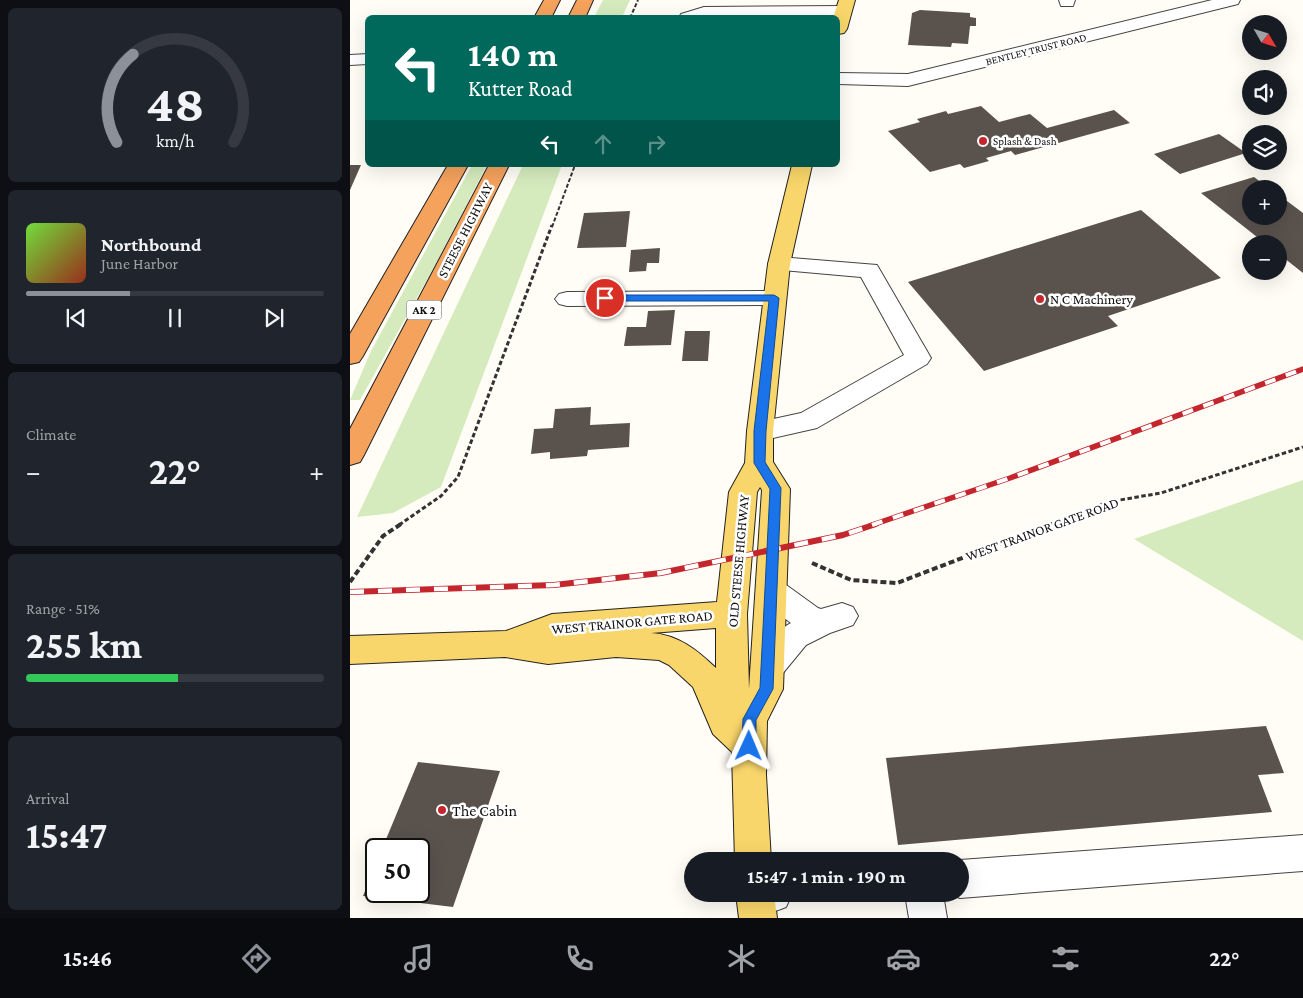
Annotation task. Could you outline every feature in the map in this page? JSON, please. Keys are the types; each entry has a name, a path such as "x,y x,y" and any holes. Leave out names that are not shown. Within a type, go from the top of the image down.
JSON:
{"highway":[{"path":"544,15 552,0"},
{"path":"578,15 586,0"},
{"path":"350,356 457,167"},
{"name":"STEESE HIGHWAY","path":"350,455 498,167"}],"main road":[{"path":"840,22 845,6"},
{"name":"OLD STEESE HIGHWAY","path":"749,732 733,692 731,614 743,492 759,463 760,431 774,298 802,167"},
{"path":"756,852 749,732 767,679 776,488 759,463"},
{"path":"731,614 748,632 751,669 767,679"},
{"name":"WEST TRAINOR GATE ROAD","path":"505,644 552,627 731,614"},
{"name":"WEST TRAINOR GATE ROAD","path":"350,650 505,644 548,650 616,644 661,647 680,655 706,678 725,724 749,732"}],"street":[{"name":"BENTLEY TRUST ROAD","path":"840,79 908,80 1232,0"},
{"path":"696,15 704,12 845,6"},
{"path":"350,60 365,59"},
{"path":"760,431 808,421 918,358 869,270 780,264"},
{"path":"567,299 774,298"},
{"path":"767,679 795,636 831,619 800,613 771,591"},
{"path":"969,878 1303,853"},
{"path":"925,902 928,918"}],"path":[{"path":"631,15 638,0"},
{"path":"350,582 383,536 441,496 458,477 574,167"},
{"name":"WEST TRAINOR GATE ROAD","path":"812,563 851,580 897,583 1108,502 1161,493 1303,447"}],"green space":[{"path":"603,0 630,0 623,15 595,15"},
{"path":"471,167 486,167 433,269 360,400 350,400 371,351"},
{"path":"522,167 561,167 441,487 393,513 357,517"},
{"path":"1303,480 1303,641 1134,539"}],"building":[{"path":"920,10 970,13 970,17 976,18 976,26 970,26 968,44 952,43 951,47 908,45 912,13"},
{"name":"Splash & Dash","path":"981,106 999,122 1030,114 1047,128 1114,110 1130,123 1015,155 1011,151 986,158 989,161 964,168 960,164 930,172 888,131 920,122 917,119 946,111 948,114"},
{"path":"1219,134 1242,150 1242,154 1180,174 1154,154"},
{"path":"350,165 361,165 350,190"},
{"path":"1254,177 1258,180 1244,180"},
{"path":"1242,181 1242,225 1287,225 1287,201 1303,213 1303,273 1287,260 1287,235 1255,235 1201,193"},
{"name":"N C Machinery","path":"1141,210 1221,278 1108,316 1118,326 984,371 908,282"},
{"path":"630,211 626,247 577,248 584,213"},
{"path":"660,248 659,263 647,263 646,271 629,272 631,250"},
{"path":"675,310 671,345 624,346 627,327 646,327 648,311"},
{"path":"685,331 710,331 708,361 682,361"},
{"path":"591,407 590,425 630,423 629,447 588,450 587,456 550,459 550,452 531,454 534,429 553,428 555,409"},
{"path":"1266,726 1284,773 1258,775 1272,812 898,845 886,758"},
{"name":"The Cabin","path":"418,762 500,771 453,907 420,903 430,903 430,838 387,838"}],"railway":[{"path":"872,525 1010,478 1303,369"},
{"path":"350,592 554,585 661,573 843,535 876,524"}],"place":[{"name":"Splash & Dash","path":"983,141"},
{"name":"N C Machinery","path":"1040,299"},
{"name":"The Cabin","path":"442,810"}],"route":[{"path":"605,298 774,298 760,431 759,463 776,488 767,689 750,719 749,746"}]}
